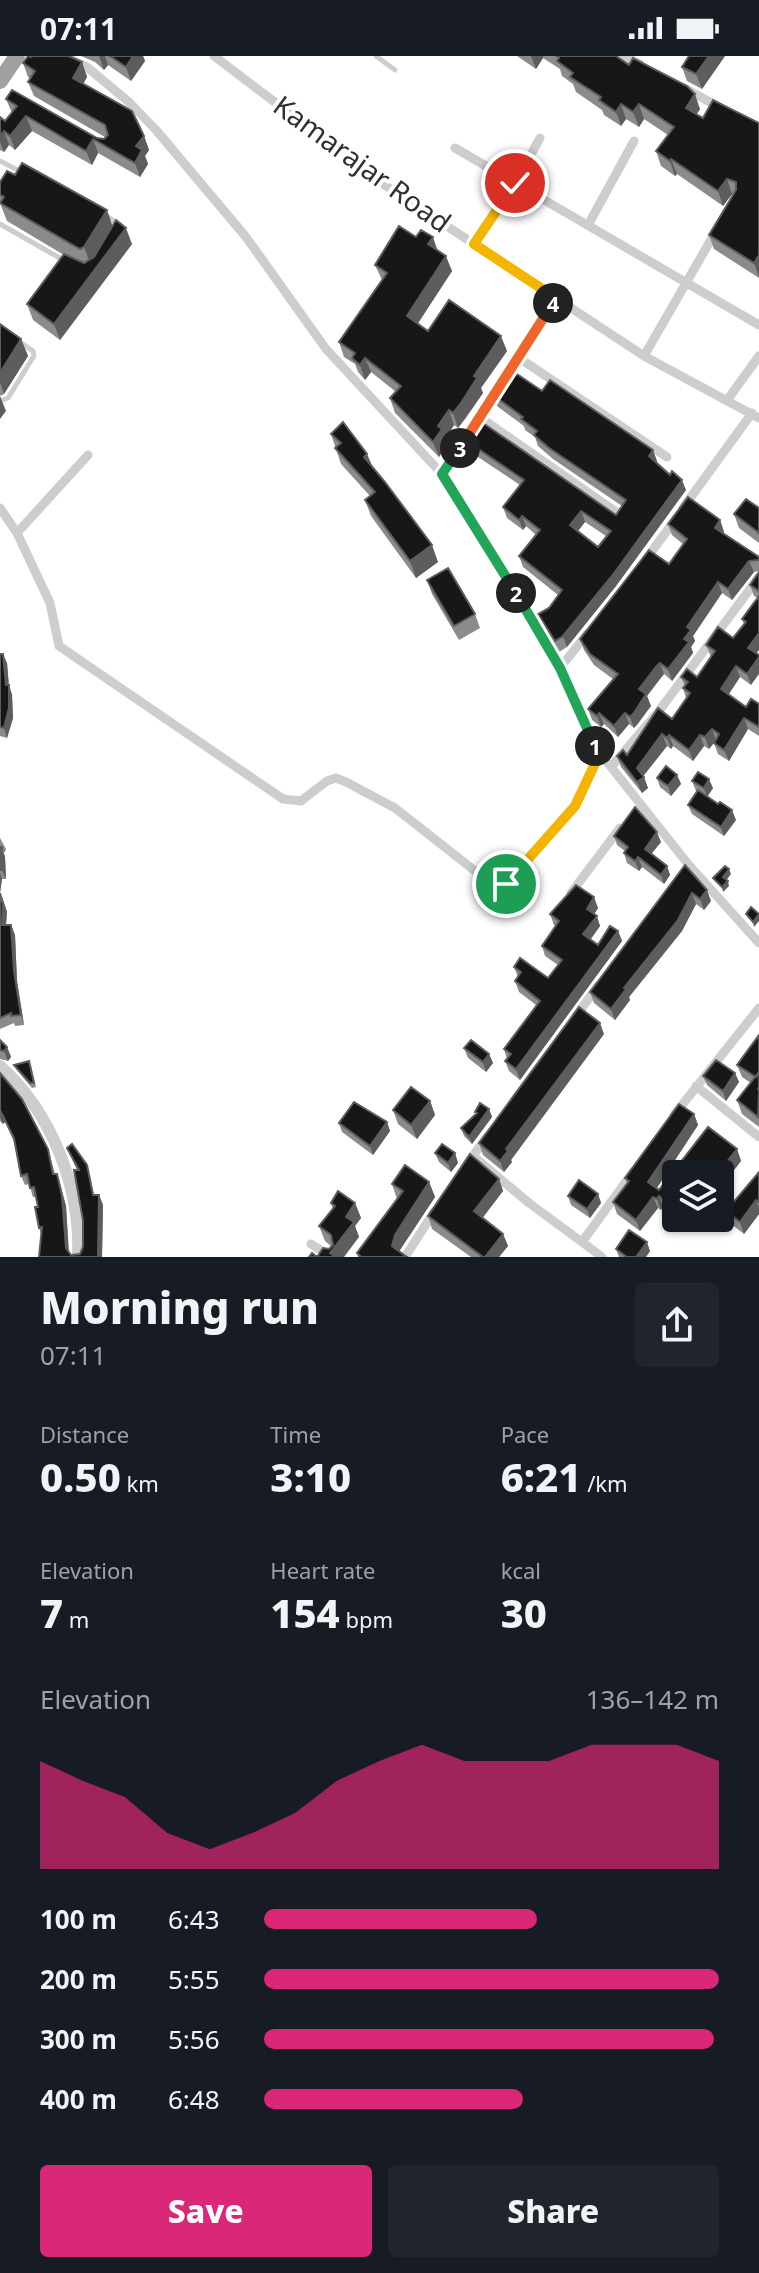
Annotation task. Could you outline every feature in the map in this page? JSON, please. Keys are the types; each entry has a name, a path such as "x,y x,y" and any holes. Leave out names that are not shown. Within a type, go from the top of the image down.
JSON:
{"highway":[{"path":"0,83 17,56"}],"street":[{"path":"63,56 87,67 130,103 156,130 246,237 326,349 442,474 560,668 588,735 600,753 688,864 759,943"},
{"name":"Kamarajar Road","path":"214,56 383,184 644,356 756,416"},
{"path":"623,56 645,67"},
{"path":"670,81 734,115"},
{"path":"0,83 13,93"},
{"path":"474,244 515,183 540,138"},
{"path":"588,225 634,141"},
{"path":"455,148 759,325"},
{"path":"644,356 718,228"},
{"path":"442,474 556,298"},
{"path":"728,399 759,356"},
{"path":"519,358 667,457"},
{"path":"641,566 756,416"},
{"path":"481,418 619,514"},
{"path":"17,533 88,455"},
{"path":"0,508 17,533 50,603 59,646 283,799 301,801 327,781 336,778 346,782 395,808 498,889 506,884 575,806 600,753"},
{"path":"611,767 659,711 759,577"},
{"path":"560,668 595,624"},
{"path":"567,900 641,801"},
{"path":"679,877 688,864"},
{"path":"566,1029 604,978"},
{"path":"670,1121 759,1008"},
{"path":"0,1066 36,1111 64,1162 74,1196 78,1257"},
{"path":"696,1086 759,1137"},
{"path":"459,1175 491,1131"},
{"path":"473,1156 529,1203 602,1257"},
{"path":"582,1242 643,1157"},
{"path":"405,1257 436,1208"},
{"path":"311,1244 332,1257"}],"lane":[{"path":"376,56 395,70"},
{"path":"0,161 33,178"},
{"path":"98,211 117,221 120,231"},
{"path":"0,224 74,266"},
{"path":"0,401 8,398 34,356 33,351 10,335"}],"building":[{"path":"28,56 69,56 82,62 73,78 132,111 144,136 136,146 142,150 135,163 93,139 86,151 26,116 10,136 4,131 0,136 0,117 5,121 17,106 6,99 12,90 97,138 104,139 108,135 105,125 28,82 35,71 23,63"},
{"path":"110,56 133,56 126,67"},
{"path":"557,56 616,56 629,65 633,58 687,86 695,94 686,108 703,118 713,100 759,123 759,255 754,263 709,235 736,190 736,182 727,179 718,191 670,161 656,151 674,127 639,104 633,112 621,104 616,112 599,100 601,97 570,77 573,73 557,61"},
{"path":"689,56 709,56 696,74 682,67"},
{"path":"22,163 107,210 84,247 80,249 0,203 4,197 0,195 0,182 7,171 15,175"},
{"path":"116,220 126,228 54,324 27,304 64,254 84,263 94,257"},
{"path":"399,226 416,237 421,230 433,237 428,244 446,256 407,316 428,331 449,300 501,336 474,376 477,378 461,403 453,413 449,410 438,426 442,429 433,442 390,398 401,386 365,358 360,365 352,358 355,353 339,342 387,273 375,265"},
{"path":"0,324 21,339 0,373"},
{"path":"511,370 542,391 550,380 653,450 649,456 670,475 672,471 682,480 612,576 563,636 555,641 538,614 549,608 562,590 519,556 540,530 522,516 519,520 503,507 524,480 468,442 483,423 616,515 626,500 549,448 534,435 537,431 521,419 523,417 493,395","holes":["581,511 611,531 598,547 570,525"]},
{"path":"343,422 367,454 364,457 432,545 410,561 365,500 375,492 335,448 341,443 331,434"},
{"path":"688,497 720,520 715,528 759,557 759,560 749,561 728,589 718,582 687,627 691,630 684,639 689,642 668,669 660,663 656,667 639,689 646,694 634,713 630,717 625,713 614,726 599,713 597,716 588,709 618,674 590,654 580,639 649,550 669,564 687,539 668,524"},
{"path":"746,499 759,508 759,533 734,514"},
{"path":"448,568 475,614 454,626 427,580"},
{"path":"759,572 759,591 750,585"},
{"path":"759,596 759,633 748,648 759,657 747,674 736,666 721,689 746,707 751,699 759,704 759,727 744,718 724,750 714,743 719,734 712,729 705,737 700,735 689,750 669,735 667,738 662,734 637,768 644,777 637,782 617,756 623,750 627,755 658,708 672,719 690,693 683,688 688,682 681,677 687,669 697,677 715,651 706,645 718,627 733,638 746,622 742,619"},
{"path":"0,654 3,654 6,685 9,685 9,708 4,728 0,727"},
{"path":"666,766 677,775 668,786 657,778"},
{"path":"698,772 709,779 704,788 692,781"},
{"path":"698,790 732,810 721,827 688,805"},
{"path":"635,807 657,832 645,849 667,866 661,875 638,857 635,861 624,853 628,847 614,836"},
{"path":"2,847 2,870 0,870"},
{"path":"685,865 707,890 700,899 692,893 678,920 611,1009 590,992"},
{"path":"725,866 729,869 723,877 728,881 722,887 713,878"},
{"path":"576,885 594,897 587,909 597,916 583,934 598,945 610,926 618,931 516,1069 505,1061 511,1054 504,1049 540,1001 515,981 521,972 514,967 520,958 548,978 562,960 542,946 559,921 550,914"},
{"path":"0,902 3,902 2,925 11,925 21,1015 11,1016 11,1013 0,1018"},
{"path":"751,907 759,914 753,922 746,914"},
{"path":"579,1007 600,1023 500,1161 479,1143"},
{"path":"759,1035 759,1072 756,1077 737,1065"},
{"path":"0,1040 7,1047 4,1051 0,1050"},
{"path":"471,1040 489,1054 483,1062 464,1048"},
{"path":"716,1060 735,1073 723,1091 703,1076"},
{"path":"29,1061 34,1083 30,1083 14,1065"},
{"path":"759,1072 758,1089 758,1117 737,1100"},
{"path":"0,1073 22,1099 48,1149 62,1196 66,1248 71,1255 80,1254 83,1247 83,1220 74,1170 79,1170 67,1148 72,1144 87,1165 93,1195 99,1195 98,1257 39,1257 42,1227 39,1228 34,1187 30,1188 27,1174 21,1176 14,1138 0,1113"},
{"path":"411,1087 430,1101 411,1125 393,1110"},
{"path":"354,1102 387,1122 370,1146 339,1123"},
{"path":"480,1103 489,1109 469,1137 461,1128 477,1113"},
{"path":"679,1104 694,1114 648,1182 659,1190 662,1186 662,1198 653,1197 636,1220 613,1202 629,1181 625,1178"},
{"path":"708,1127 737,1149 728,1160 682,1160"},
{"path":"442,1144 455,1153 448,1163 435,1153"},
{"path":"470,1154 499,1179 474,1211 503,1234 485,1257 428,1216"},
{"path":"405,1165 429,1182 395,1235 392,1246 407,1257 361,1257 357,1253 403,1191 392,1184"},
{"path":"759,1172 759,1202 756,1200 740,1222 734,1217 734,1202"},
{"path":"579,1180 598,1194 587,1209 568,1196"},
{"path":"338,1191 355,1203 346,1217 354,1222 330,1253 336,1257 317,1257 323,1248 329,1249 333,1245 331,1235 319,1226 335,1206 331,1203"},
{"path":"629,1230 647,1242 636,1257 627,1257 616,1249"}],"route":[{"path":"506,884 575,806 600,753 588,735 560,668 442,474 556,298 474,244 515,183"}]}
